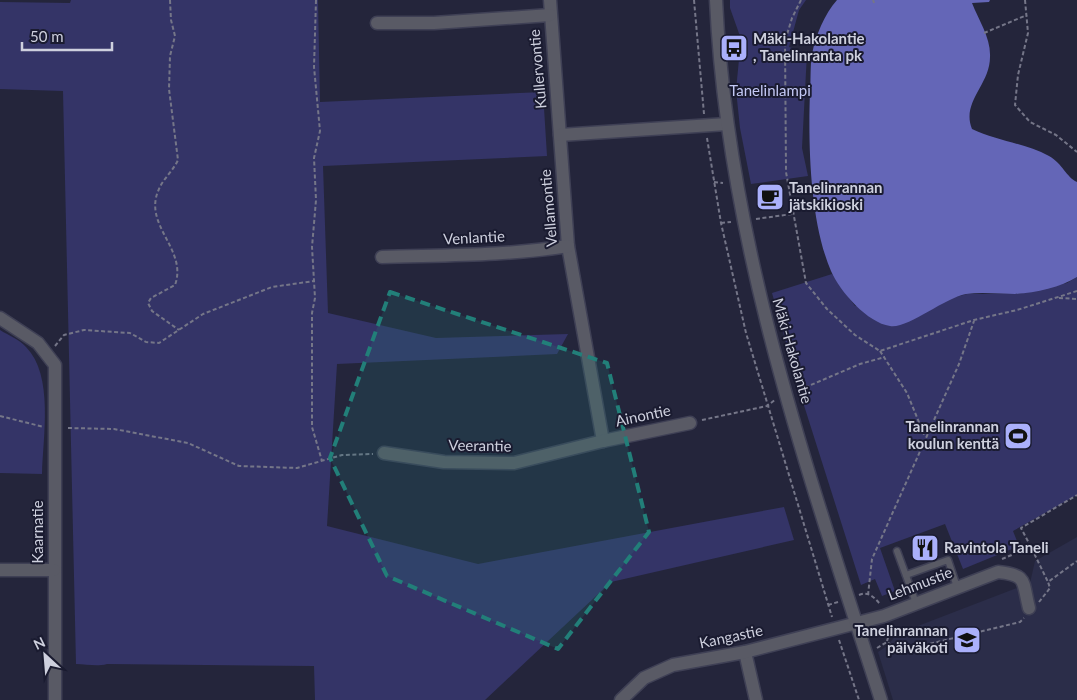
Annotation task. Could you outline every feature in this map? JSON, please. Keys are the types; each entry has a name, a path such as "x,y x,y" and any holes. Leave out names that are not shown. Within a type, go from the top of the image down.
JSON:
{"street":[{"name":"Kullervontie","path":"550,0 560,136"},
{"name":"Mäki-Hakolantie","path":"716,0 718,46 727,124 754,272 786,392 881,700"},
{"path":"377,23 434,24 550,15"},
{"path":"560,136 727,124"},
{"name":"Vellamontie","path":"560,136 568,246 603,441"},
{"name":"Venlantie","path":"382,257 476,254 543,250 568,246"},
{"path":"0,318 38,343 51,360"},
{"name":"Kaarnatie","path":"51,360 54,428 55,700"},
{"name":"Ainontie","path":"603,441 690,423"},
{"name":"Veerantie","path":"384,453 444,462 514,463 603,441"},
{"path":"0,570 54,570"},
{"name":"Lehmustie","path":"857,624 884,616 998,572 1017,574 1022,578 1031,609"},
{"name":"Kangastie","path":"621,700 644,678 673,665 746,652 857,624"},
{"path":"746,652 756,700"}],"lane":[{"path":"897,552 916,603"},
{"path":"906,575 948,560 957,587"}],"path":[{"path":"170,0 171,20 175,36 170,56 169,89 178,160 174,170 159,189 155,215 176,258 180,272 175,285 151,298 148,304 152,311 179,330"},
{"path":"316,0 314,66 320,131 314,158 316,200 312,247 315,298 312,313 312,428 322,461"},
{"path":"694,0 705,126 714,182 746,333 859,700"},
{"path":"801,0 792,18 785,41 786,172 806,283 827,309 855,335 880,351 885,357 907,393 925,437"},
{"path":"1025,0 1028,33 1018,75 1015,105 1030,122 1056,135 1077,152"},
{"path":"984,34 1026,15"},
{"path":"714,182 723,182 725,190"},
{"path":"51,360 64,335 84,330 130,333 146,342 159,343 203,314 272,287 314,281"},
{"path":"880,351 974,320 1058,298 1077,291"},
{"path":"1058,298 1077,299"},
{"path":"868,595 872,559 959,364 974,320"},
{"path":"690,423 767,406 786,392 806,389 860,364 885,357"},
{"path":"0,416 54,428 114,429 188,443 239,466 296,468 342,455 384,453"},
{"path":"1031,547 1021,528 1077,495"},
{"path":"846,659 875,650 887,642 900,652 1020,622 1050,588 1048,582 1077,561"}],"highlighted area":[{"path":"390,292 607,363 649,532 558,649 387,576 330,458"}],"shaded area":[{"name":"Tanelinlampi","path":"837,0 990,0 989,2 972,3 987,36 990,57 986,76 970,110 972,129 1049,156 1077,182 1077,277 1056,287 1031,292 1015,294 966,294 947,301 898,326 882,324 873,319 848,297 835,279 824,251 815,207 810,159 809,113 812,54 821,26"},
{"name":"Tanelinrannan päiväkoti","path":"1077,537 1077,700 893,700 878,652 887,646 897,634 1030,583 1035,561"}],"green space":[{"path":"71,0 318,0 320,102 543,92 547,156 323,166 328,313 436,338 568,334 557,354 337,364 327,526 478,564 784,507 794,540 611,582 485,700 315,700 314,666 76,664 63,91 0,89 0,2 70,3"},
{"name":"Tanelinlampi","path":"730,0 806,0 799,10 789,47 807,53 802,148 808,176 751,184 740,128 736,90 741,39 730,8"},
{"path":"832,274 855,306 932,308 948,299 967,294 1019,294 1067,283 1077,277 1077,495 1013,531 1019,546 963,569 945,524 880,548 895,591 882,596 875,579 861,585 801,396 772,293"},
{"path":"0,330 26,347 35,359 40,373 45,407 42,474 0,473"}],"place":[{"name":"Mäki-Hakolantie , Tanelinranta pk","path":"734,48"},
{"name":"Tanelinrannan jätskikioski","path":"770,197"},
{"name":"Tanelinrannan koulun kenttä","path":"1018,436"},
{"name":"Ravintola Taneli","path":"925,548"},
{"name":"Tanelinrannan päiväkoti","path":"967,640"}]}
